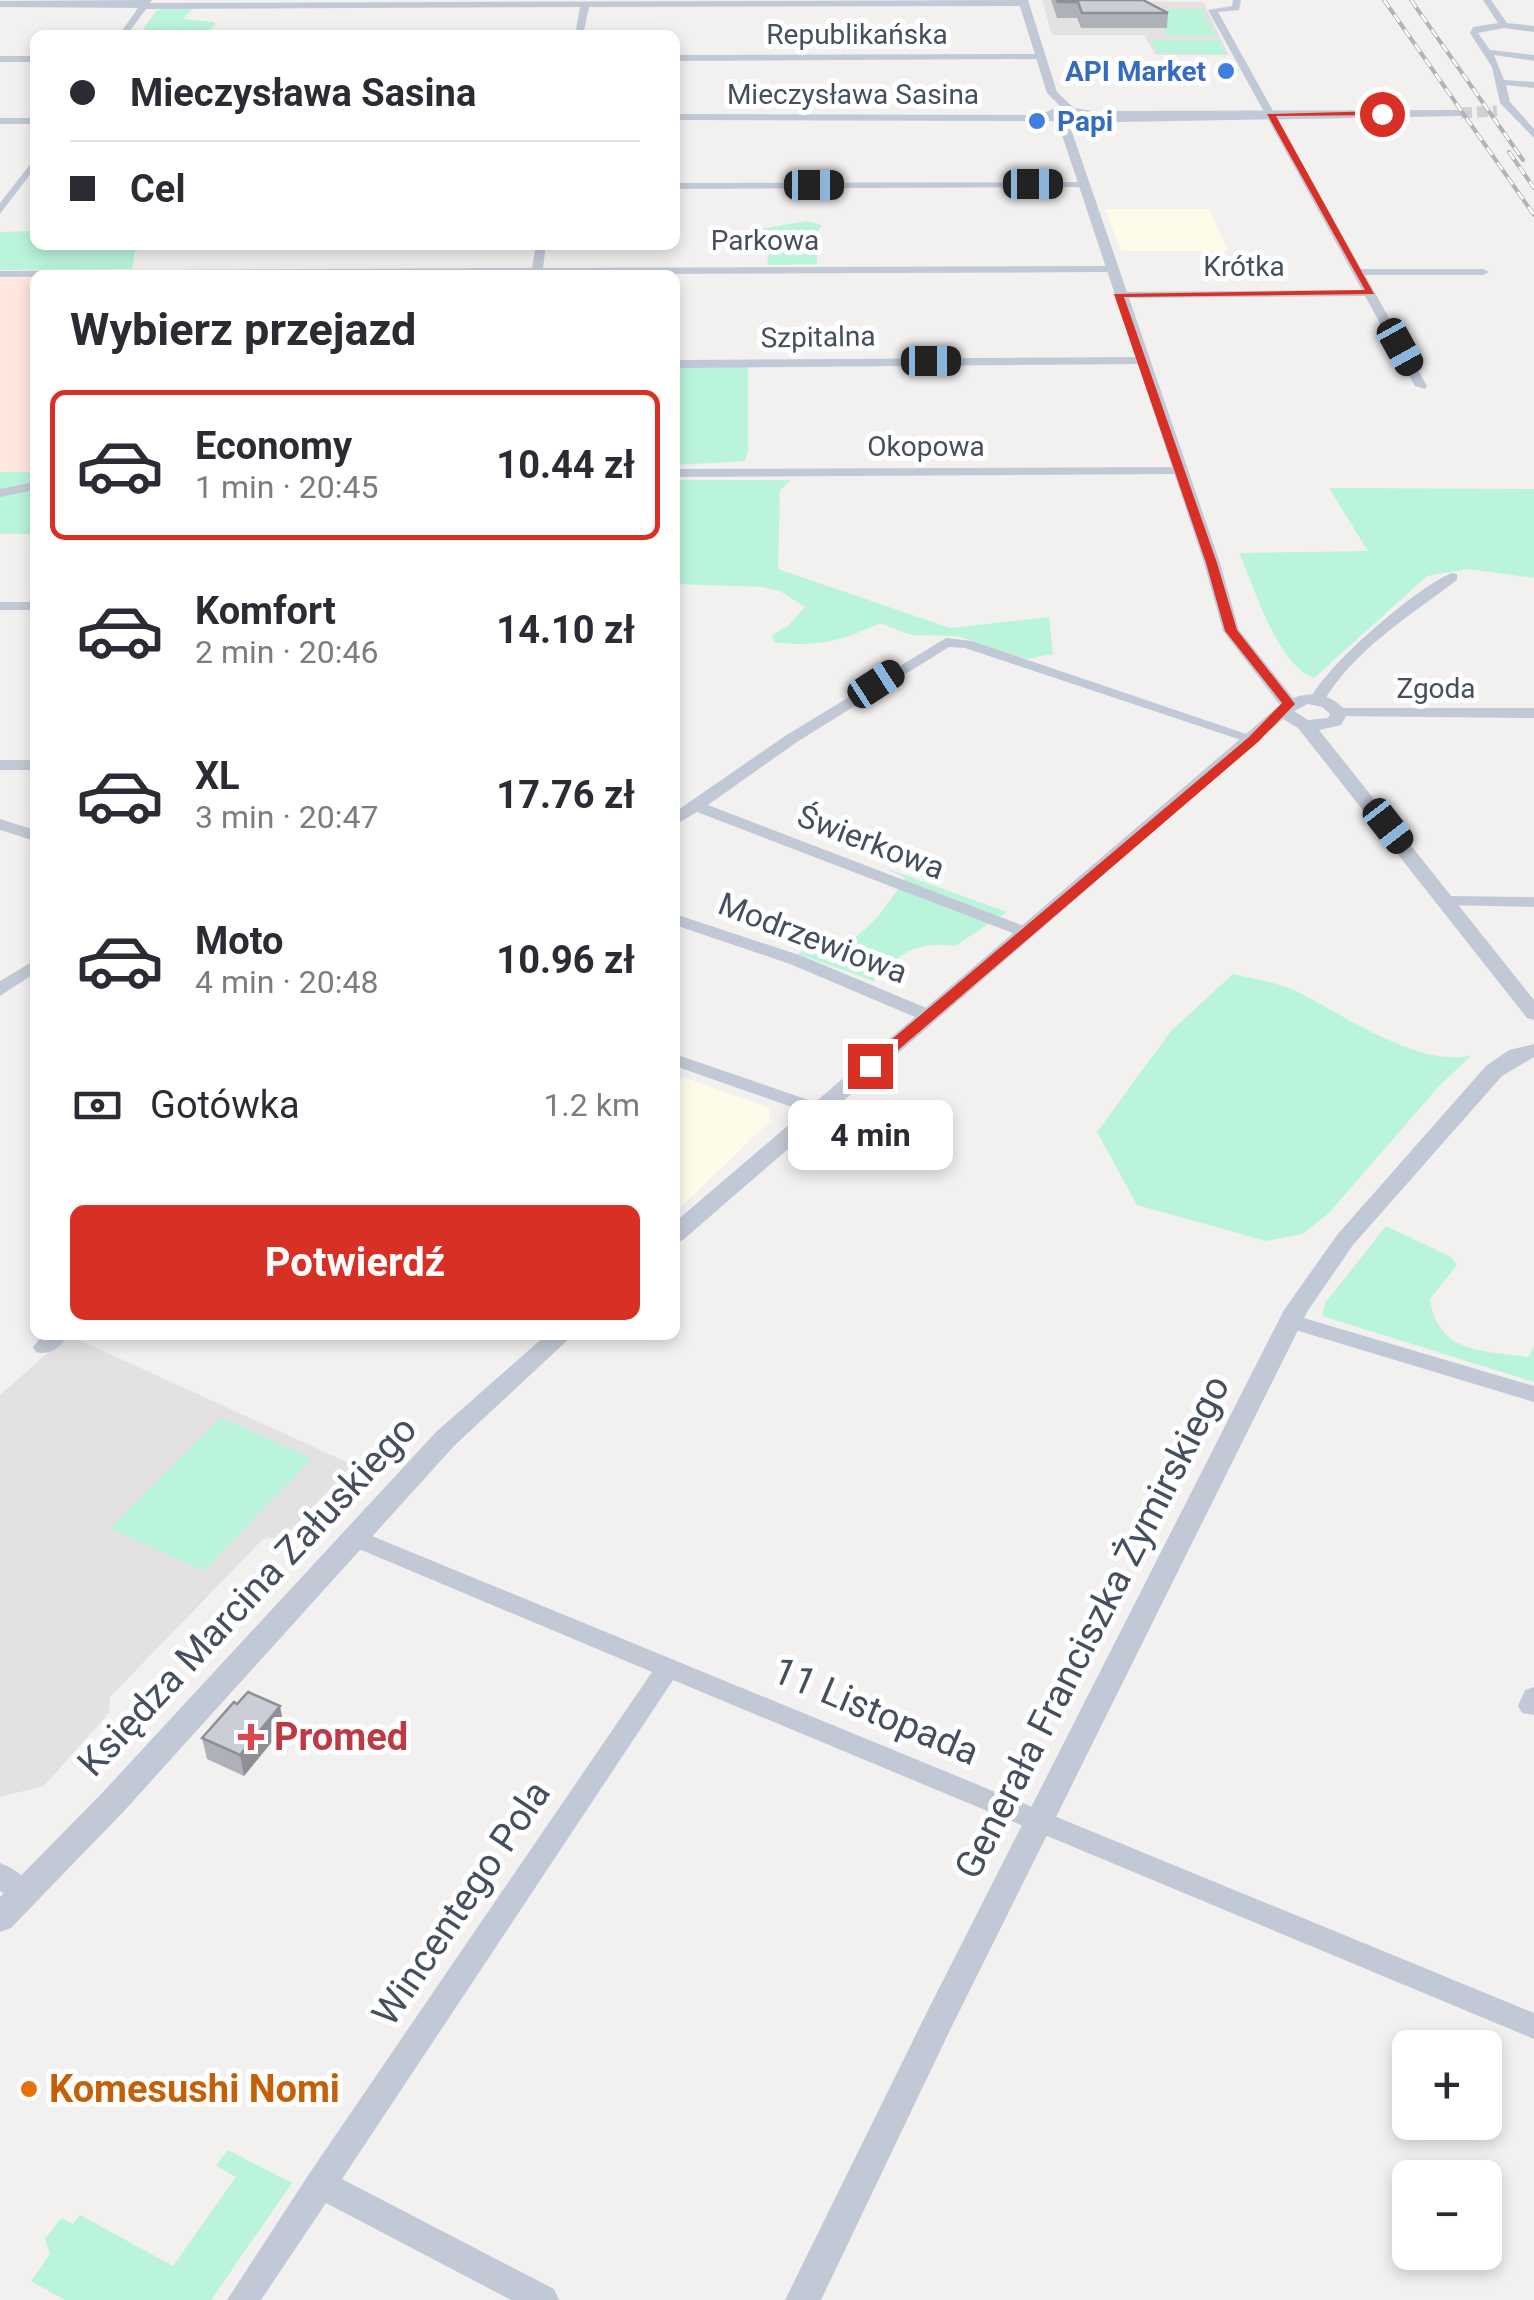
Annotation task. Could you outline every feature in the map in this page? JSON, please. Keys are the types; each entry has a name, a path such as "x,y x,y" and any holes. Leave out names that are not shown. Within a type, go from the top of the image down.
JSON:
{"street":[{"path":"1237,0 1236,8 1212,10 1422,386"},
{"path":"1487,0 1504,25"},
{"path":"580,30 585,2"},
{"path":"0,4 1024,2 1053,95 1052,115 1066,132 1231,631 1294,715 1356,784 1534,1014"},
{"path":"127,30 145,4"},
{"path":"1534,29 1504,25 1476,29 1474,34 1497,67 1506,103 1534,134"},
{"path":"1488,52 1534,58"},
{"name":"Republikańska","path":"680,58 1040,56"},
{"path":"0,59 30,59"},
{"path":"1500,82 1534,85"},
{"path":"1053,95 1076,115 1271,114"},
{"path":"1053,95 1080,106 1121,113"},
{"path":"1052,115 1461,113"},
{"name":"Mieczysława Sasina","path":"680,117 1052,115"},
{"path":"1066,132 1076,115"},
{"path":"0,121 30,121"},
{"path":"0,210 30,168"},
{"path":"680,186 1082,184"},
{"path":"0,188 30,188"},
{"name":"Parkowa","path":"680,272 1110,269"},
{"path":"1359,272 1483,272"},
{"name":"Parkowa","path":"0,274 30,274"},
{"name":"Krótka","path":"1119,294 1371,292"},
{"name":"Szpitalna","path":"680,364 1142,360"},
{"name":"Okopowa","path":"680,473 1177,470"},
{"path":"0,492 30,487"},
{"path":"680,1231 1254,739 1314,700 1353,658 1452,577"},
{"path":"0,606 30,606"},
{"path":"1226,608 1289,683 1314,700 1332,706 1356,784"},
{"path":"680,817 790,739 946,642 967,644 1254,739"},
{"name":"Zgoda","path":"1334,719 1534,712"},
{"path":"1294,715 1334,719"},
{"path":"0,765 30,764"},
{"name":"Świerkowa","path":"696,806 1026,933"},
{"path":"0,824 30,834"},
{"path":"1447,901 1534,902"},
{"name":"Modrzewiowa","path":"680,921 796,960 929,1016"},
{"path":"0,990 30,969"},
{"name":"Generała Franciszka Żymirskiego","path":"803,2300 1290,1322 1345,1240 1494,1071 1517,1055 1534,1050"},
{"path":"680,1062 818,1110"},
{"path":"1290,1322 1534,1394"},
{"name":"Księdza Marcina Załuskiego","path":"0,1918 11,1884 114,1801 446,1439 555,1340"},
{"name":"11 Listopada","path":"354,1538 1534,2026"},
{"name":"Wincentego Pola","path":"243,2300 668,1666"},
{"path":"320,2184 543,2300"}],"shaded area":[{"path":"1042,0 1203,2 1229,55 1156,55 1144,35 1052,35"},
{"path":"1105,209 1209,209 1228,251 1121,251"},
{"path":"0,278 30,278 30,472 0,472"},
{"path":"683,1077 769,1108 770,1121 680,1208"},
{"path":"62,1340 79,1340 353,1465 284,1537 263,1539 110,1697 109,1713 44,1786 0,1797 0,1395"}],"green space":[{"path":"192,9 183,19 215,25 210,30 143,30 156,11"},
{"path":"1155,9 1201,9 1216,36 1168,36"},
{"path":"1151,40 1219,40 1226,54 1157,53"},
{"path":"808,221 822,225 817,233 817,264 768,265 767,246 752,236 754,230"},
{"path":"30,231 30,250 135,250 132,269 0,270 0,232"},
{"path":"680,367 748,367 745,461 680,465"},
{"path":"0,472 30,472 30,534 0,534"},
{"path":"680,480 791,480 780,490 778,569 950,628 1049,617 1053,654 1026,659 957,636 911,635 880,623 828,641 774,642 772,635 789,625 805,607 780,591 680,584"},
{"path":"1329,488 1534,489 1534,578 1469,569 1427,576 1314,678 1289,658 1278,642 1239,553 1368,551"},
{"path":"885,868 1007,912 955,946 929,945 909,951 874,981 798,954 837,946 868,927 905,878"},
{"path":"1233,974 1293,990 1407,1048 1452,1057 1472,1055 1439,1086 1329,1213 1302,1234 1266,1241 1137,1205 1097,1132 1171,1031"},
{"path":"1386,1226 1451,1257 1457,1265 1430,1299 1442,1330 1452,1340 1479,1350 1528,1357 1534,1347 1534,1382 1322,1316 1325,1303"},
{"path":"221,1418 312,1458 204,1571 110,1528"},
{"path":"228,2150 292,2183 211,2300 65,2300 31,2281 50,2254 45,2239 61,2218 73,2224 80,2215 173,2266 236,2177 216,2166"}],"building":[{"path":"1057,0 1143,0 1168,13 1082,13 1078,2"},
{"path":"248,1692 280,1706 240,1755 202,1738 234,1702 237,1704"}],"tunnel":[{"path":"1461,113 1497,111"}],"railway":[{"path":"1384,0 1534,215"},
{"path":"1411,0 1523,160"},
{"path":"1509,152 1534,188"}],"place":[{"name":"API Market","path":"1226,71"},
{"name":"Papi","path":"1037,121"},
{"name":"Promed","path":"251,1737"},
{"name":"Komesushi Nomi","path":"29,2089"}],"route":[{"path":"870,1066 1254,739 1289,704 1231,631 1212,563 1119,294 1371,292 1271,114 1382,114"}]}
